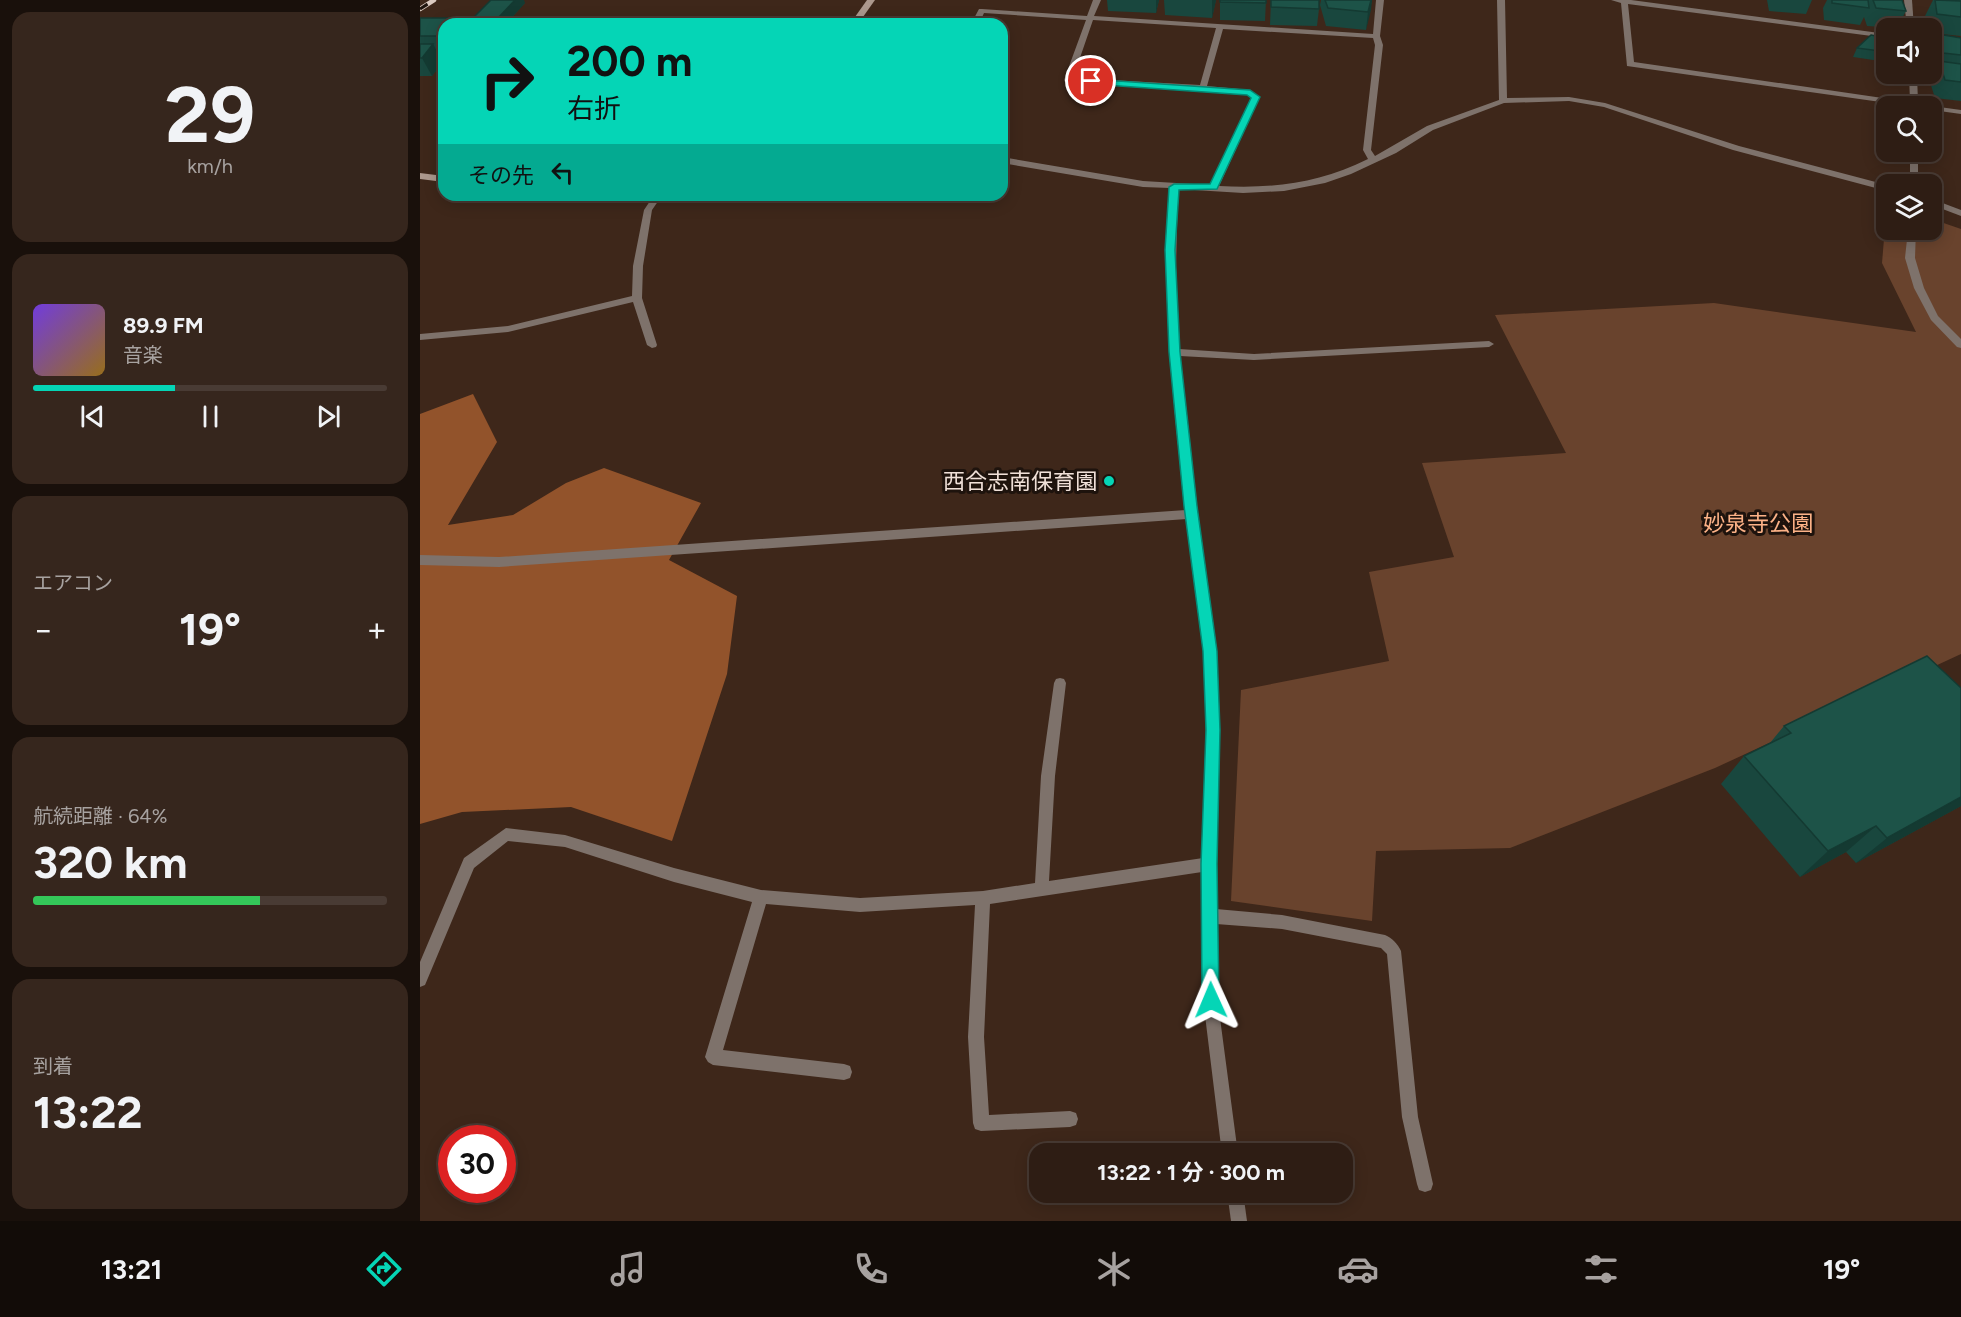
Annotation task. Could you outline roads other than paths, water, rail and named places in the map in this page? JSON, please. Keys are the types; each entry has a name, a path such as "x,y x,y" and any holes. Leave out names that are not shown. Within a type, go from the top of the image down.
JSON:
{"street":[{"path":"858,18 872,0"},
{"path":"1097,0 1068,80 1250,92 1256,97 1214,187"},
{"path":"1373,160 1367,150 1379,45 1376,36 1380,0"},
{"path":"1501,0 1503,101"},
{"path":"1908,0 1910,18"},
{"path":"1876,35 1619,1 1630,64 1876,100"},
{"path":"978,18 982,11 1376,36"},
{"path":"1203,88 1220,26"},
{"path":"1008,161 1064,173 1174,187 1243,190 1284,188 1324,180 1373,160 1430,128 1503,101 1569,99 1605,105 1736,148 1876,185"},
{"path":"1942,109 1961,112"},
{"path":"420,176 438,178"},
{"path":"1174,187 1170,250 1175,352 1192,514 1210,651 1213,730 1209,864 1211,1000 1229,1143"},
{"path":"652,345 637,298 638,266 648,210 655,201"},
{"path":"1942,206 1961,213"},
{"path":"1911,240 1910,258 1919,288 1934,318 1961,345"},
{"path":"420,338 508,329 637,298"},
{"path":"1175,352 1254,357 1489,344"},
{"path":"420,560 499,562 1192,514"},
{"path":"1042,889 1048,776 1060,683"},
{"path":"420,980 469,863 506,834 565,841 674,875 761,897 860,905 983,898 1209,864"},
{"path":"761,897 713,1057 844,1072"},
{"path":"983,898 976,1037 981,1123 1070,1119"},
{"path":"1210,916 1282,922 1385,942 1394,951 1410,1117 1425,1184"},
{"path":"1237,1203 1239,1221"}],"railway":[{"path":"420,9 434,0"}],"place":[{"name":"西合志南保育園","path":"1109,481"}],"park label":[{"name":"妙泉寺公園","path":"1758,523"}]}
